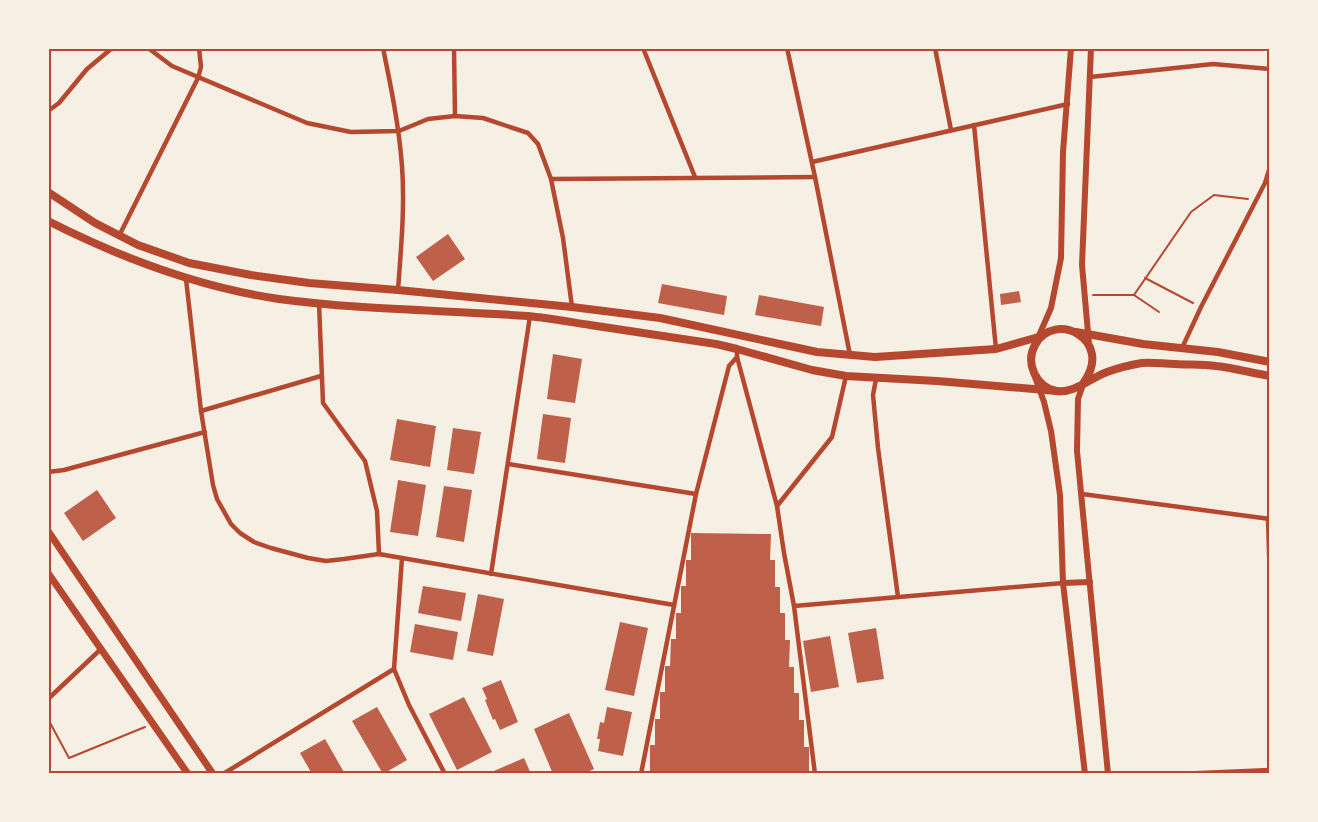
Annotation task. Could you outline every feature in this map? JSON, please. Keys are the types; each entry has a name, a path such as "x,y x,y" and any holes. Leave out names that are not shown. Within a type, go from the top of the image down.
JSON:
{"main road":[{"path":"48,192 94,224 138,245 189,262 251,276 309,284 398,290 660,318 817,352 850,355 875,357 996,349 1039,339 1052,330 1062,329 1143,344 1218,352 1270,362"},
{"path":"48,221 134,261 186,279 238,292 319,303 530,316 659,335 846,376 1057,391 1076,388 1105,372 1145,363 1216,366 1270,376"},
{"path":"1073,331 1089,344 1092,354 1093,364 1084,382"},
{"path":"1039,339 1031,353 1034,374 1047,388 1057,391"},
{"path":"48,531 213,774"},
{"path":"48,573 188,774"}],"street":[{"path":"48,111 59,103 87,69 111,49 122,48"},
{"path":"148,48 172,66 307,123 351,132 399,131 428,119 455,116 483,118 528,133 538,144 550,179 563,238 572,307"},
{"path":"119,236 198,78 201,67 199,48"},
{"path":"383,48 399,131 403,169 403,214 398,290"},
{"path":"454,48 455,116"},
{"path":"644,48 695,177"},
{"path":"787,48 850,355"},
{"path":"935,48 951,130"},
{"path":"1039,339 1051,308 1061,258 1063,152 1071,48"},
{"path":"1089,344 1082,265 1091,48"},
{"path":"1090,77 1213,64 1270,69"},
{"path":"812,162 1068,104"},
{"path":"974,125 996,349"},
{"path":"1182,348 1255,200 1267,184 1270,167"},
{"path":"550,179 815,177"},
{"path":"186,279 201,411 217,499 231,524 240,533 254,542 271,548 326,561 379,554 674,605"},
{"path":"319,303 323,403 365,461 377,512 379,554"},
{"path":"491,574 530,316"},
{"path":"641,774 696,494 729,366 737,353"},
{"path":"737,353 777,506 794,606 815,774"},
{"path":"1034,374 1051,431 1060,495 1063,583 1085,774"},
{"path":"201,411 321,376"},
{"path":"777,506 832,437 846,376"},
{"path":"876,379 873,395 878,448 898,597"},
{"path":"1084,382 1078,399 1077,451 1108,774"},
{"path":"48,472 205,432"},
{"path":"508,464 696,494"},
{"path":"1082,494 1269,518 1270,585"},
{"path":"402,558 394,669 409,705 444,774"},
{"path":"794,606 1090,582"},
{"path":"48,699 101,649"},
{"path":"223,774 394,669"},
{"path":"1177,774 1270,770"}],"path":[{"path":"1134,294 1191,212 1215,195 1255,200"},
{"path":"1145,278 1201,307"},
{"path":"1084,296 1134,294 1160,312"},
{"path":"48,719 69,758 153,724"}],"building":[{"path":"448,234 465,259 433,281 416,257"},
{"path":"662,284 727,296 724,315 658,303"},
{"path":"1019,291 1021,302 1001,305 1000,294"},
{"path":"759,295 824,307 821,326 755,315"},
{"path":"553,354 582,359 575,403 547,399"},
{"path":"543,414 571,418 565,463 537,459"},
{"path":"397,419 436,426 430,467 390,460"},
{"path":"453,428 481,432 474,474 447,470"},
{"path":"398,480 426,485 418,536 390,532"},
{"path":"444,486 472,490 464,542 436,537"},
{"path":"97,490 116,518 83,541 64,513"},
{"path":"691,533 771,534 770,560 775,560 775,587 780,587 780,613 785,613 785,640 790,640 789,667 794,667 794,693 799,693 799,720 804,720 804,747 809,747 809,773 650,772 650,745 655,745 655,719 660,719 660,692 665,692 665,666 670,666 671,639 676,639 676,613 681,613 681,586 686,586 686,560 691,560"},
{"path":"423,586 466,593 461,621 418,613"},
{"path":"478,594 504,599 493,656 467,651"},
{"path":"620,622 648,628 634,696 605,690"},
{"path":"415,624 458,632 453,660 410,652"},
{"path":"876,628 884,679 857,683 848,633"},
{"path":"830,636 839,687 811,692 803,641"},
{"path":"501,680 518,722 500,730 495,719 493,720 482,688"},
{"path":"464,697 492,752 457,770 429,714"},
{"path":"377,707 407,760 383,774 352,721"},
{"path":"607,707 632,712 623,756 598,751 600,739 597,739 600,722 604,723"},
{"path":"569,713 594,769 583,774 553,774 534,729"},
{"path":"325,739 345,774 312,774 300,753"},
{"path":"524,758 531,774 487,774"}]}
